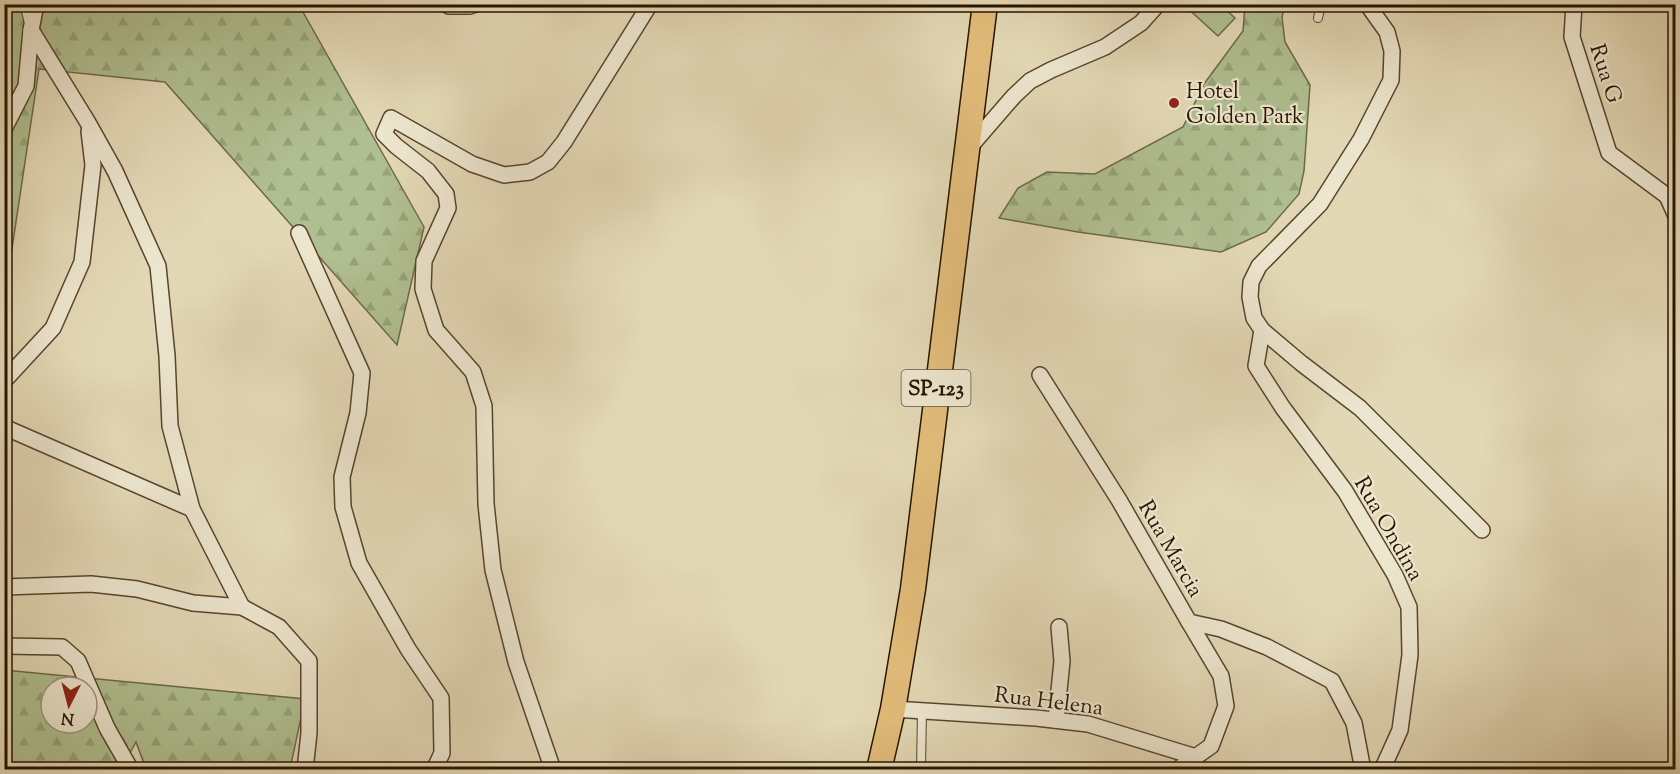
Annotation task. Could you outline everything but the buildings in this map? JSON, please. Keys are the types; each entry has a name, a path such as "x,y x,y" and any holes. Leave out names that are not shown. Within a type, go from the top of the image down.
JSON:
{"main road":[{"name":"SP-123","path":"879,770 913,589 985,4"}],"street":[{"path":"4,129 26,86 31,30 36,4"},
{"path":"446,4 470,6 475,4"},
{"path":"554,770 516,662 493,570 486,504 484,406 473,372 436,330 423,289 424,261 448,208 446,194 428,171 384,134 391,118 472,164 504,176 530,172 548,162 564,142 651,4"},
{"path":"966,151 1030,81 1105,47 1141,23 1158,4"},
{"path":"1367,4 1387,32 1392,51 1390,80 1361,139 1320,204 1259,266 1251,282 1250,297 1254,318 1262,330 1360,408 1482,530"},
{"name":"Rua G","path":"1574,4 1572,37 1609,153 1671,197"},
{"path":"31,30 116,171 158,266 167,356 170,426 192,509 242,607"},
{"path":"4,381 52,328 82,262 93,165 87,121"},
{"path":"1671,197 1676,216"},
{"path":"299,233 362,373 358,412 342,477 343,507 359,563 408,649 441,698 442,753 434,770"},
{"name":"Rua Ondina","path":"1262,330 1256,366 1283,408 1346,491 1395,575 1409,607 1410,655 1400,730 1382,770"},
{"name":"Rua Marcia","path":"1040,375 1119,500 1189,622 1221,629 1267,647 1332,681 1354,723 1363,770"},
{"path":"4,427 192,509"},
{"path":"4,587 91,584 136,589 193,603 242,607 279,627 309,661 309,733 305,770"},
{"path":"1177,770 1211,746 1226,706 1221,676 1189,622"},
{"path":"1056,720 1062,661 1059,627"},
{"path":"4,646 62,647 78,661 107,728 131,770"},
{"name":"Rua Helena","path":"892,710 1088,724 1196,757"}],"lane":[{"path":"24,4 31,30"},
{"path":"1318,18 1321,4"},
{"path":"921,770 922,711"}],"green space":[{"path":"5,5 299,5 424,227 397,345 165,82 39,69 10,262 5,265"},
{"path":"1184,5 1221,5 1235,18 1218,36"},
{"path":"1245,5 1285,5 1282,17 1285,42 1310,85 1304,171 1299,194 1266,232 1221,252 1078,232 999,218 1018,188 1047,172 1095,174 1183,127 1204,84 1243,31"},
{"path":"4,670 56,675 39,675 39,735 99,735 99,679 305,699 290,769 146,769 136,742 121,769 5,769"}],"place":[{"name":"Hotel Golden Park","path":"1174,103"}]}
